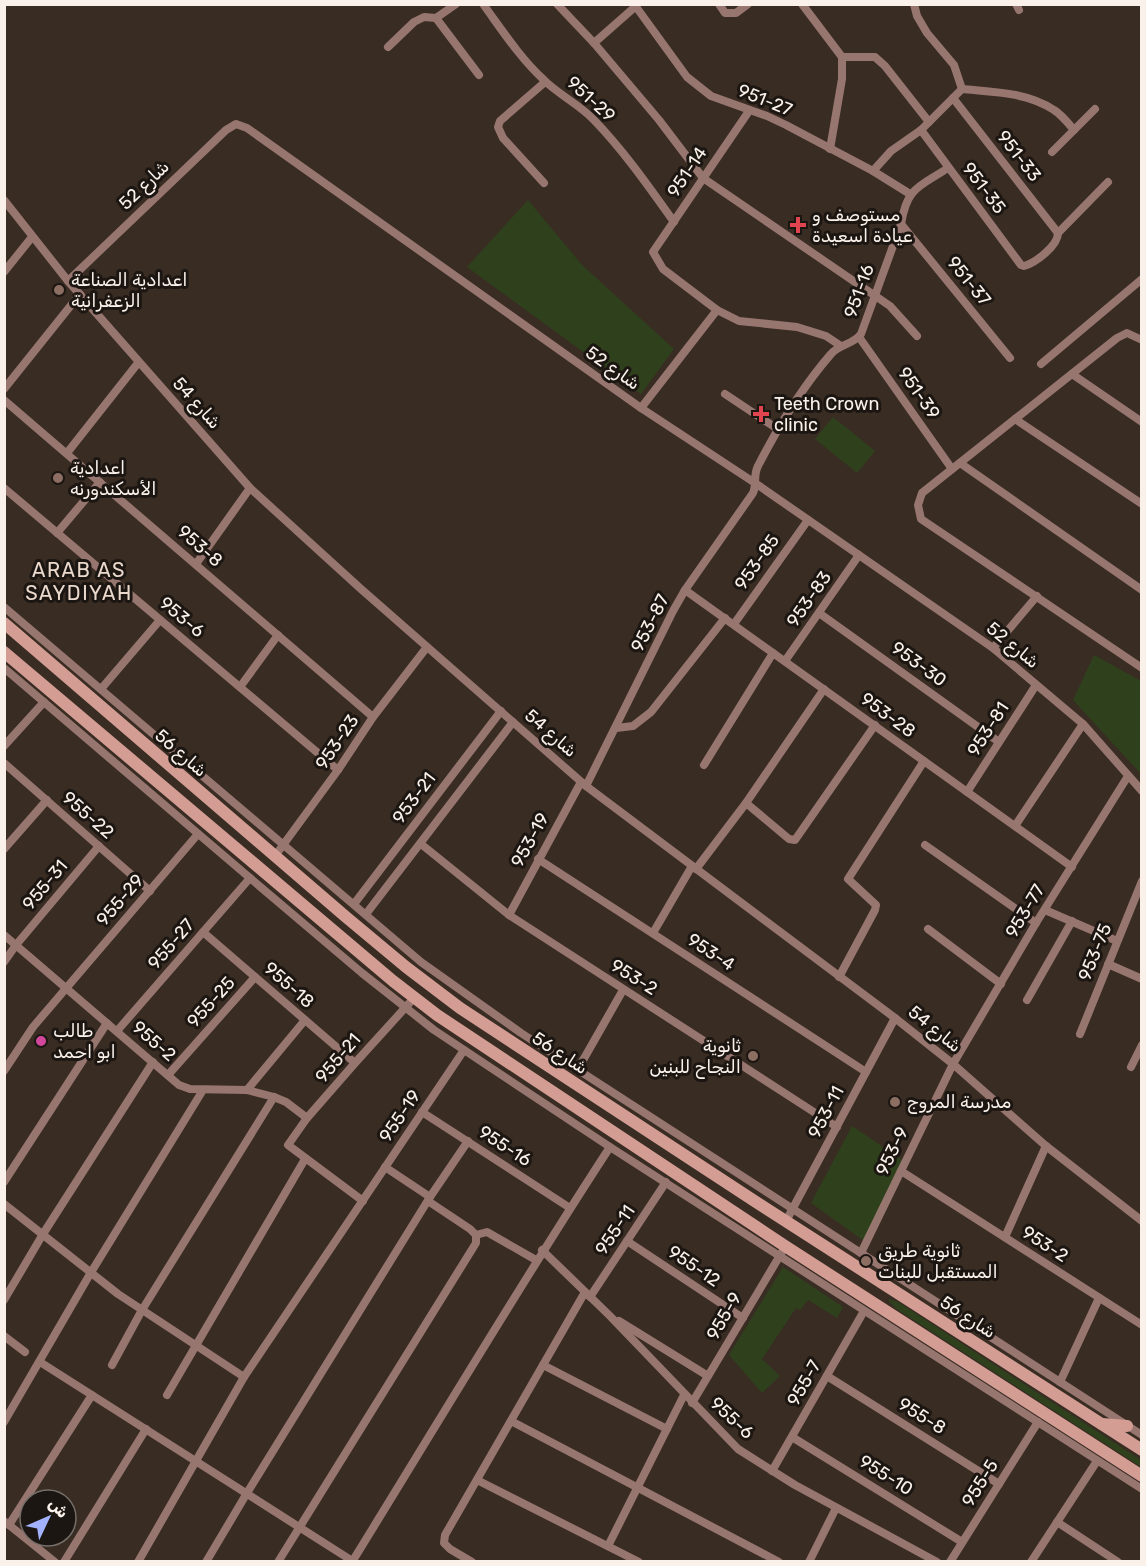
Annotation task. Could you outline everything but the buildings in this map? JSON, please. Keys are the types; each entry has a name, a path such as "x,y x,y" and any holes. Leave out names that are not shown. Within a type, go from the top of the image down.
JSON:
{"street":[{"path":"388,47 414,22 424,17 435,18 456,4"},
{"name":"951-29","path":"483,4 545,82 593,119 624,154 674,222"},
{"path":"557,4 594,43 703,178 890,306 917,336"},
{"path":"719,4 725,13 736,13 748,4"},
{"path":"802,4 842,57 842,79 830,149"},
{"path":"914,4 917,16 927,33 954,64 962,89"},
{"path":"594,43 635,5"},
{"name":"951-27","path":"635,5 687,77 711,96 767,116 873,171 910,195"},
{"path":"435,18 479,75"},
{"path":"842,57 875,57 885,66 929,122"},
{"path":"544,183 503,138 498,127 500,121 545,82"},
{"path":"873,171 891,151 921,130 962,89 1000,91 1043,104 1056,111 1074,130"},
{"name":"951-33","path":"953,98 1058,234"},
{"path":"1052,152 1095,110"},
{"name":"951-14","path":"717,310 663,269 653,252 749,111"},
{"name":"شارع 52","path":"68,281 226,130 236,124 247,128 641,408 755,483 993,648 1083,724 1142,791"},
{"name":"951-35","path":"921,130 1021,265 1028,265 1055,244 1058,234"},
{"path":"910,195 948,168"},
{"path":"1058,234 1108,182"},
{"name":"951-16","path":"755,483 756,468 806,387 832,353 859,337 901,224 904,206 910,195"},
{"name":"شارع 54","path":"4,200 68,281 138,363 250,488 427,647 584,784 895,1018 953,1064 1046,1146 1142,1221"},
{"name":"951-37","path":"901,224 1010,358"},
{"path":"4,272 32,237"},
{"path":"1041,364 1142,279"},
{"path":"4,390 80,294"},
{"path":"641,408 717,310 739,321 796,327 826,336 842,346"},
{"path":"1142,340 1127,333 1118,338 922,492 918,505 921,519 1142,668"},
{"name":"951-39","path":"859,337 952,469"},
{"path":"67,453 138,363"},
{"path":"1072,374 1142,422"},
{"path":"725,394 779,430"},
{"name":"953-8","path":"4,399 373,717"},
{"path":"1015,419 1142,504"},
{"path":"960,463 1142,590"},
{"path":"57,533 100,482"},
{"name":"953-87","path":"584,784 616,728 673,611 685,590 753,493 755,483"},
{"path":"196,564 250,488"},
{"name":"953-6","path":"4,489 338,771"},
{"name":"953-85","path":"734,624 808,520"},
{"name":"953-83","path":"785,661 859,555"},
{"name":"953-28","path":"685,590 1072,867"},
{"path":"993,648 1037,596"},
{"path":"4,607 447,982 1142,1435"},
{"name":"953-30","path":"819,613 999,742"},
{"path":"616,728 633,726 651,712 725,618"},
{"path":"101,689 160,620"},
{"name":"شارع 56","path":"4,623 346,917 469,1015 1142,1450"},
{"path":"240,687 278,635"},
{"name":"953-23","path":"275,856 338,771 373,717 427,647"},
{"name":"شارع 56","path":"4,652 335,932 410,1002 477,1043 760,1229 782,1251 878,1307 1142,1476"},
{"path":"704,765 774,653"},
{"path":"4,668 250,878 410,1002 464,1050 610,1147 782,1251 864,1311 1142,1489"},
{"name":"953-81","path":"967,792 1036,685"},
{"path":"653,933 694,867 746,802 824,689"},
{"path":"4,746 44,702"},
{"name":"953-21","path":"354,904 501,711"},
{"name":"953-21","path":"366,914 513,722"},
{"path":"1015,826 1083,724"},
{"path":"746,802 789,839 795,840 875,725"},
{"path":"839,977 876,905 848,879 924,761"},
{"name":"955-22","path":"4,764 150,891"},
{"name":"953-77","path":"953,1064 1128,776"},
{"name":"953-19","path":"509,915 538,859 584,784"},
{"path":"4,849 46,800"},
{"name":"955-29","path":"4,1071 33,1027 198,834"},
{"name":"953-2","path":"421,844 509,915 837,1127"},
{"path":"925,845 1036,924"},
{"name":"955-31","path":"4,962 99,846"},
{"name":"953-4","path":"538,859 866,1072"},
{"name":"955-27","path":"117,1031 250,878"},
{"name":"953-75","path":"1080,1034 1142,881"},
{"path":"1045,910 1117,941"},
{"path":"335,932 346,917"},
{"path":"1027,1000 1072,921"},
{"path":"928,929 1001,984"},
{"name":"955-18","path":"202,932 355,1063"},
{"name":"955-2","path":"4,935 179,1085 203,1090 247,1090 286,1102 307,1118"},
{"path":"1108,964 1142,979"},
{"name":"955-25","path":"168,1075 255,977"},
{"path":"578,1069 623,990"},
{"name":"955-21","path":"305,1159 288,1146 289,1142 307,1118 410,1002"},
{"name":"953-11","path":"786,1221 895,1018"},
{"path":"247,1090 305,1020"},
{"path":"4,1182 107,1023"},
{"path":"1131,1067 1142,1045"},
{"name":"955-19","path":"138,1562 244,1377 464,1050"},
{"path":"4,1300 43,1234 153,1062"},
{"name":"953-9","path":"861,1253 953,1064"},
{"path":"4,1422 90,1274 203,1090"},
{"path":"112,1365 142,1310 274,1097"},
{"name":"955-16","path":"422,1112 570,1208"},
{"path":"206,1562 246,1493 429,1199 468,1142"},
{"path":"1005,1237 1046,1146"},
{"path":"40,1362 353,1561 542,1250 610,1147"},
{"path":"167,1395 305,1159 363,1201"},
{"path":"278,1562 476,1243 476,1235 471,1228 385,1167"},
{"name":"953-2","path":"901,1171 1142,1325"},
{"name":"955-11","path":"472,1562 444,1543 445,1535 543,1365 588,1294 666,1182"},
{"path":"744,1219 754,1213 756,1202"},
{"path":"4,1204 90,1274 244,1377"},
{"path":"760,1229 760,1218 764,1213 770,1211"},
{"path":"476,1235 487,1232 536,1260"},
{"name":"955-12","path":"627,1241 742,1318"},
{"name":"955-6","path":"542,1250 610,1316 738,1449 836,1508 937,1562"},
{"name":"955-9","path":"692,1403 782,1251"},
{"path":"878,1307 890,1288"},
{"path":"1060,1382 1099,1298"},
{"name":"955-7","path":"772,1471 864,1311"},
{"path":"610,1316 708,1376"},
{"path":"4,1336 25,1352"},
{"path":"543,1365 667,1429"},
{"name":"955-8","path":"827,1376 999,1484"},
{"path":"55,1562 7,1523 92,1395"},
{"path":"608,1546 684,1395"},
{"path":"511,1421 779,1562"},
{"name":"955-5","path":"950,1562 1038,1422"},
{"path":"1101,1424 1127,1426"},
{"path":"64,1562 146,1429"},
{"name":"955-10","path":"792,1437 963,1542"},
{"path":"1031,1562 1097,1461"},
{"path":"477,1480 639,1562"},
{"path":"809,1562 836,1508"},
{"path":"1057,1522 1118,1562"}],"green space":[{"path":"528,200 582,265 674,349 641,394 467,267"},
{"path":"833,417 875,451 857,473 815,439"},
{"path":"1094,655 1141,681 1141,774 1073,700"},
{"path":"852,1126 902,1160 864,1241 811,1203"},
{"path":"783,1267 843,1307 837,1318 808,1300 800,1310 796,1308 762,1359 780,1376 762,1393 729,1355"},
{"path":"889,1299 898,1302 1141,1460 1141,1467 895,1308"}],"place":[{"name":"مستوصف و عيادة اسعيدة","path":"798,225"},
{"name":"اعدادية الصناعة الزعفرانية","path":"59,290"},
{"name":"Teeth Crown clinic","path":"761,414"},
{"name":"اعدادية الأسكندورنه","path":"58,478"},
{"name":"طالب ابو احمد","path":"41,1041"},
{"name":"ثانوية النجاح للبنين","path":"753,1056"},
{"name":"مدرسة المروج","path":"895,1102"},
{"name":"ثانوية طريق المستقبل للبنات","path":"866,1261"}],"district":[{"name":"ARAB AS SAYDIYAH","path":"79,582"}]}
